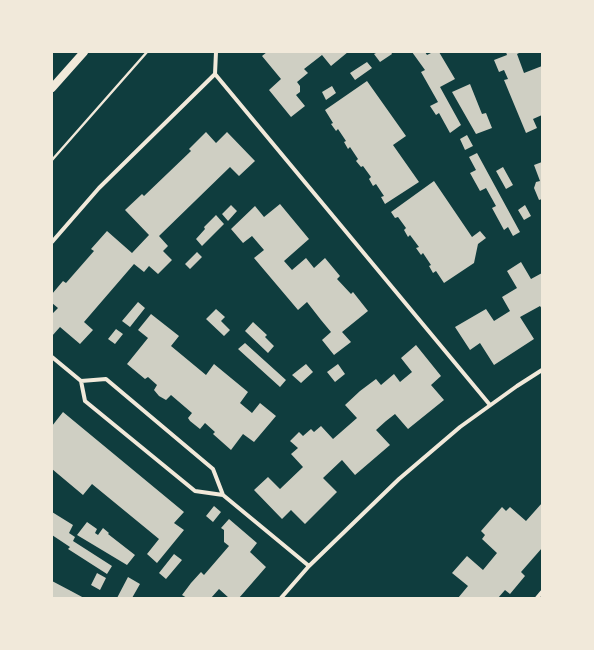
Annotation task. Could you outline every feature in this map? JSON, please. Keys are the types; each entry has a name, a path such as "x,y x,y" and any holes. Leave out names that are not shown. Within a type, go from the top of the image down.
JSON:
{"main road":[{"path":"52,88 84,52"}],"street":[{"path":"216,52 215,74 490,405"},
{"path":"52,242 99,188 215,74"},
{"path":"52,357 81,381 85,402 195,491 223,495"},
{"path":"281,598 309,566 399,479 460,427 542,370"},
{"path":"81,381 106,380 213,469 223,495 309,566"},
{"path":"537,598 542,592"}],"path":[{"path":"52,160 147,52"}],"building":[{"path":"267,52 348,52 331,66 322,55 304,69 308,73 297,82 300,86 300,92 296,95 305,106 291,117 269,90 281,79 262,56"},
{"path":"378,52 391,52 392,54 380,62 374,54"},
{"path":"412,52 425,52 427,55 433,52 439,52 455,79 440,87 461,125 450,133 439,113 436,115 430,106 438,102 421,72 425,70"},
{"path":"506,52 521,52 517,54 524,73 542,66 542,115 533,119 537,128 526,133 504,80 508,79 504,70 499,72 494,60 507,55"},
{"path":"367,62 372,68 355,80 350,73"},
{"path":"367,81 406,136 393,145 419,182 385,204 381,197 384,196 376,184 373,186 369,179 371,177 363,166 361,167 356,161 358,159 350,147 348,149 344,142 346,141 338,129 336,131 331,124 333,123 325,110"},
{"path":"470,84 482,114 486,113 492,128 476,134 452,92"},
{"path":"332,86 336,93 326,100 322,92"},
{"path":"206,132 216,143 227,132 255,161 239,176 230,167 159,236 168,246 163,251 172,260 158,274 149,266 144,272 134,264 84,322 93,330 80,344 60,327 52,336 52,314 58,308 52,303 52,294 63,281 66,283 94,251 91,249 107,231 132,253 149,235 125,210 142,194 144,196 191,151 189,149"},
{"path":"467,135 473,146 465,150 460,139"},
{"path":"477,153 520,232 513,236 508,227 504,230 492,208 496,206 486,188 480,191 470,173 476,170 469,157"},
{"path":"542,162 542,199 539,200 534,188 536,182 540,181 534,165"},
{"path":"503,167 513,185 506,189 496,171"},
{"path":"434,181 472,237 480,231 486,238 478,244 474,263 444,283 436,271 433,273 429,266 431,265 423,253 421,255 416,248 419,247 410,235 408,237 404,230 406,228 398,217 395,218 391,212"},
{"path":"280,204 309,239 284,261 292,270 306,258 314,268 325,258 340,276 337,279 351,294 353,292 368,311 342,332 351,342 334,355 322,340 331,332 307,302 298,310 254,258 264,250 252,236 243,243 231,229 255,206 264,217"},
{"path":"231,205 237,211 228,221 222,214"},
{"path":"525,205 531,216 524,220 518,210"},
{"path":"216,215 224,224 202,246 196,239 205,229 204,227"},
{"path":"197,252 202,257 190,269 185,264"},
{"path":"521,262 531,279 542,273 542,309 540,306 520,317 534,339 494,365 480,343 470,350 455,327 486,309 494,321 510,311 502,297 517,288 507,271"},
{"path":"138,302 145,308 130,327 122,321"},
{"path":"216,309 225,317 221,321 230,330 224,336 206,319"},
{"path":"151,314 179,336 171,346 206,375 214,364 248,392 240,403 252,413 260,403 276,416 254,442 243,434 231,450 213,434 215,432 205,423 200,429 190,421 188,418 192,413 171,395 166,400 159,396 154,390 157,385 148,377 145,379 127,364 148,338 138,330"},
{"path":"253,322 267,335 265,337 274,346 268,353 245,331"},
{"path":"116,329 123,334 115,344 108,339"},
{"path":"245,343 286,380 280,387 238,349"},
{"path":"416,345 441,376 431,385 444,400 408,429 395,414 376,430 390,445 355,475 342,460 323,478 337,492 305,524 291,510 282,519 254,490 268,477 280,489 303,467 291,454 298,448 290,441 299,432 303,436 311,429 314,432 321,426 333,439 357,418 345,405 360,391 376,379 381,385 394,374 400,382 412,372 401,358"},
{"path":"306,364 313,372 301,383 292,375"},
{"path":"338,364 345,374 335,382 327,372"},
{"path":"63,412 184,512 174,523 184,530 157,563 147,554 159,539 92,484 83,495 52,469 52,426"},
{"path":"542,503 542,548 521,572 525,576 510,594 505,590 498,598 458,598 468,586 452,573 467,556 483,570 497,553 482,539 485,535 481,531 502,507 506,511 510,507 526,521"},
{"path":"214,506 221,512 213,522 206,516"},
{"path":"52,512 73,525 69,533 75,537 73,541 112,566 107,574 68,549 70,547 52,535"},
{"path":"229,519 257,543 250,552 266,567 239,598 229,598 219,589 211,598 187,598 182,595 191,583 201,572 204,575 229,546 224,542 224,530 221,528"},
{"path":"87,522 97,529 95,533 98,535 103,528 109,533 108,534 135,555 127,565 77,535"},
{"path":"174,554 182,560 166,579 159,573"},
{"path":"97,573 106,578 100,590 91,585"},
{"path":"128,577 140,584 132,598 117,598"},
{"path":"52,581 71,591 84,598 52,598"}]}
